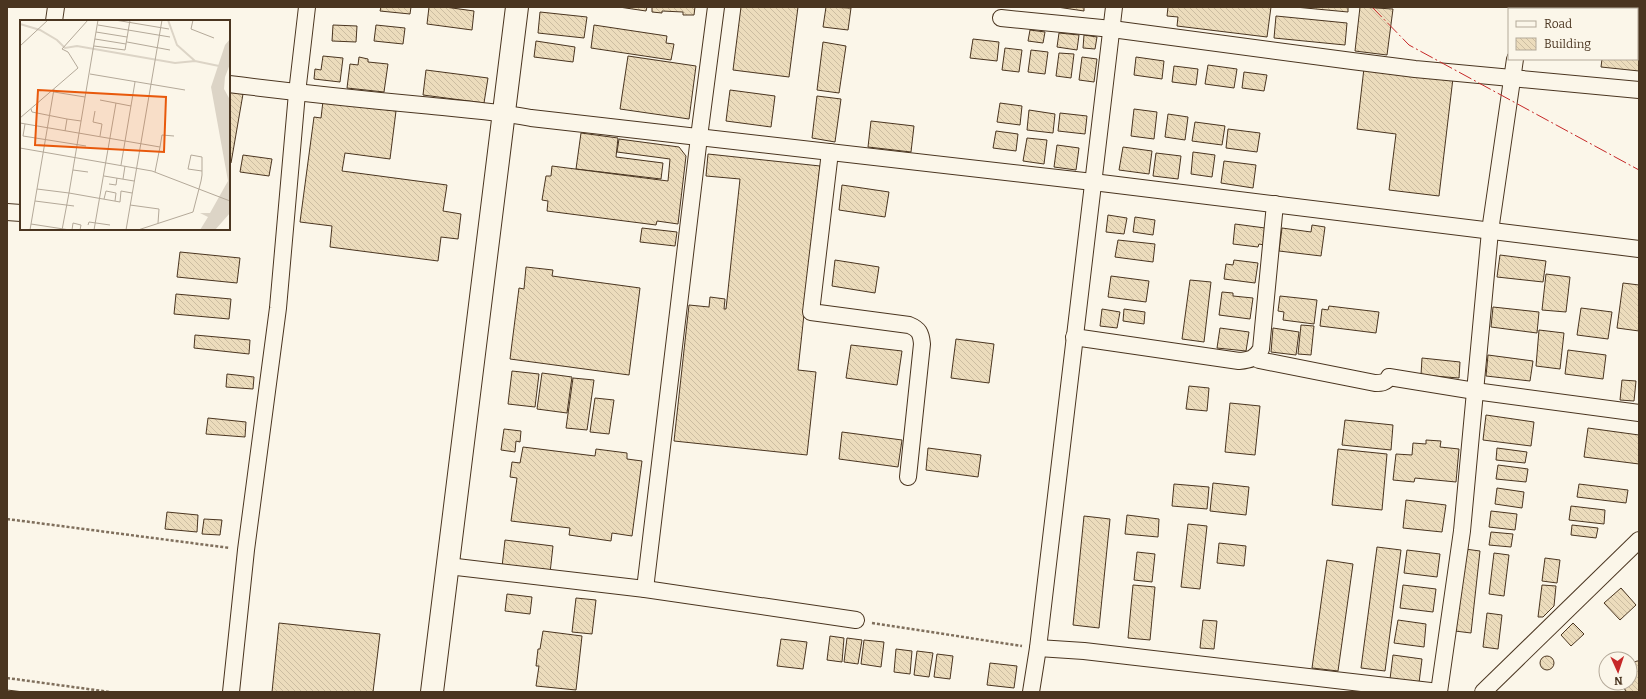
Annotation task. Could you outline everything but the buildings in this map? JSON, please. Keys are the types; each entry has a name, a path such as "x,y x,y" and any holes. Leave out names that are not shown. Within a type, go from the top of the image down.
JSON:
{"street":[{"path":"54,20 56,7"},
{"path":"231,692 246,550 278,308 297,92 307,7"},
{"path":"432,692 488,253 503,112 517,7"},
{"path":"645,589 716,7"},
{"path":"1031,692 1038,648 1114,7"},
{"path":"1001,18 1112,29 1352,62 1639,90"},
{"path":"1038,648 1084,651 1439,692 1462,531 1490,231 1515,60"},
{"path":"230,84 469,110 503,112 531,118 1093,182 1639,249"},
{"path":"830,152 811,312 909,325 920,332 922,344 908,477"},
{"path":"1074,337 1239,361 1249,360 1256,356 1261,348 1275,204"},
{"path":"7,212 20,213"},
{"path":"1256,356 1259,360 1375,383 1383,382 1389,377 1475,391 1639,413"},
{"path":"1483,692 1639,540"},
{"path":"448,566 645,589 856,620"}],"path":[{"path":"7,519 246,550"},
{"path":"856,620 1038,648"},
{"path":"7,678 110,692"}],"power":[{"path":"1372,7 1409,45 1639,170"}]}
